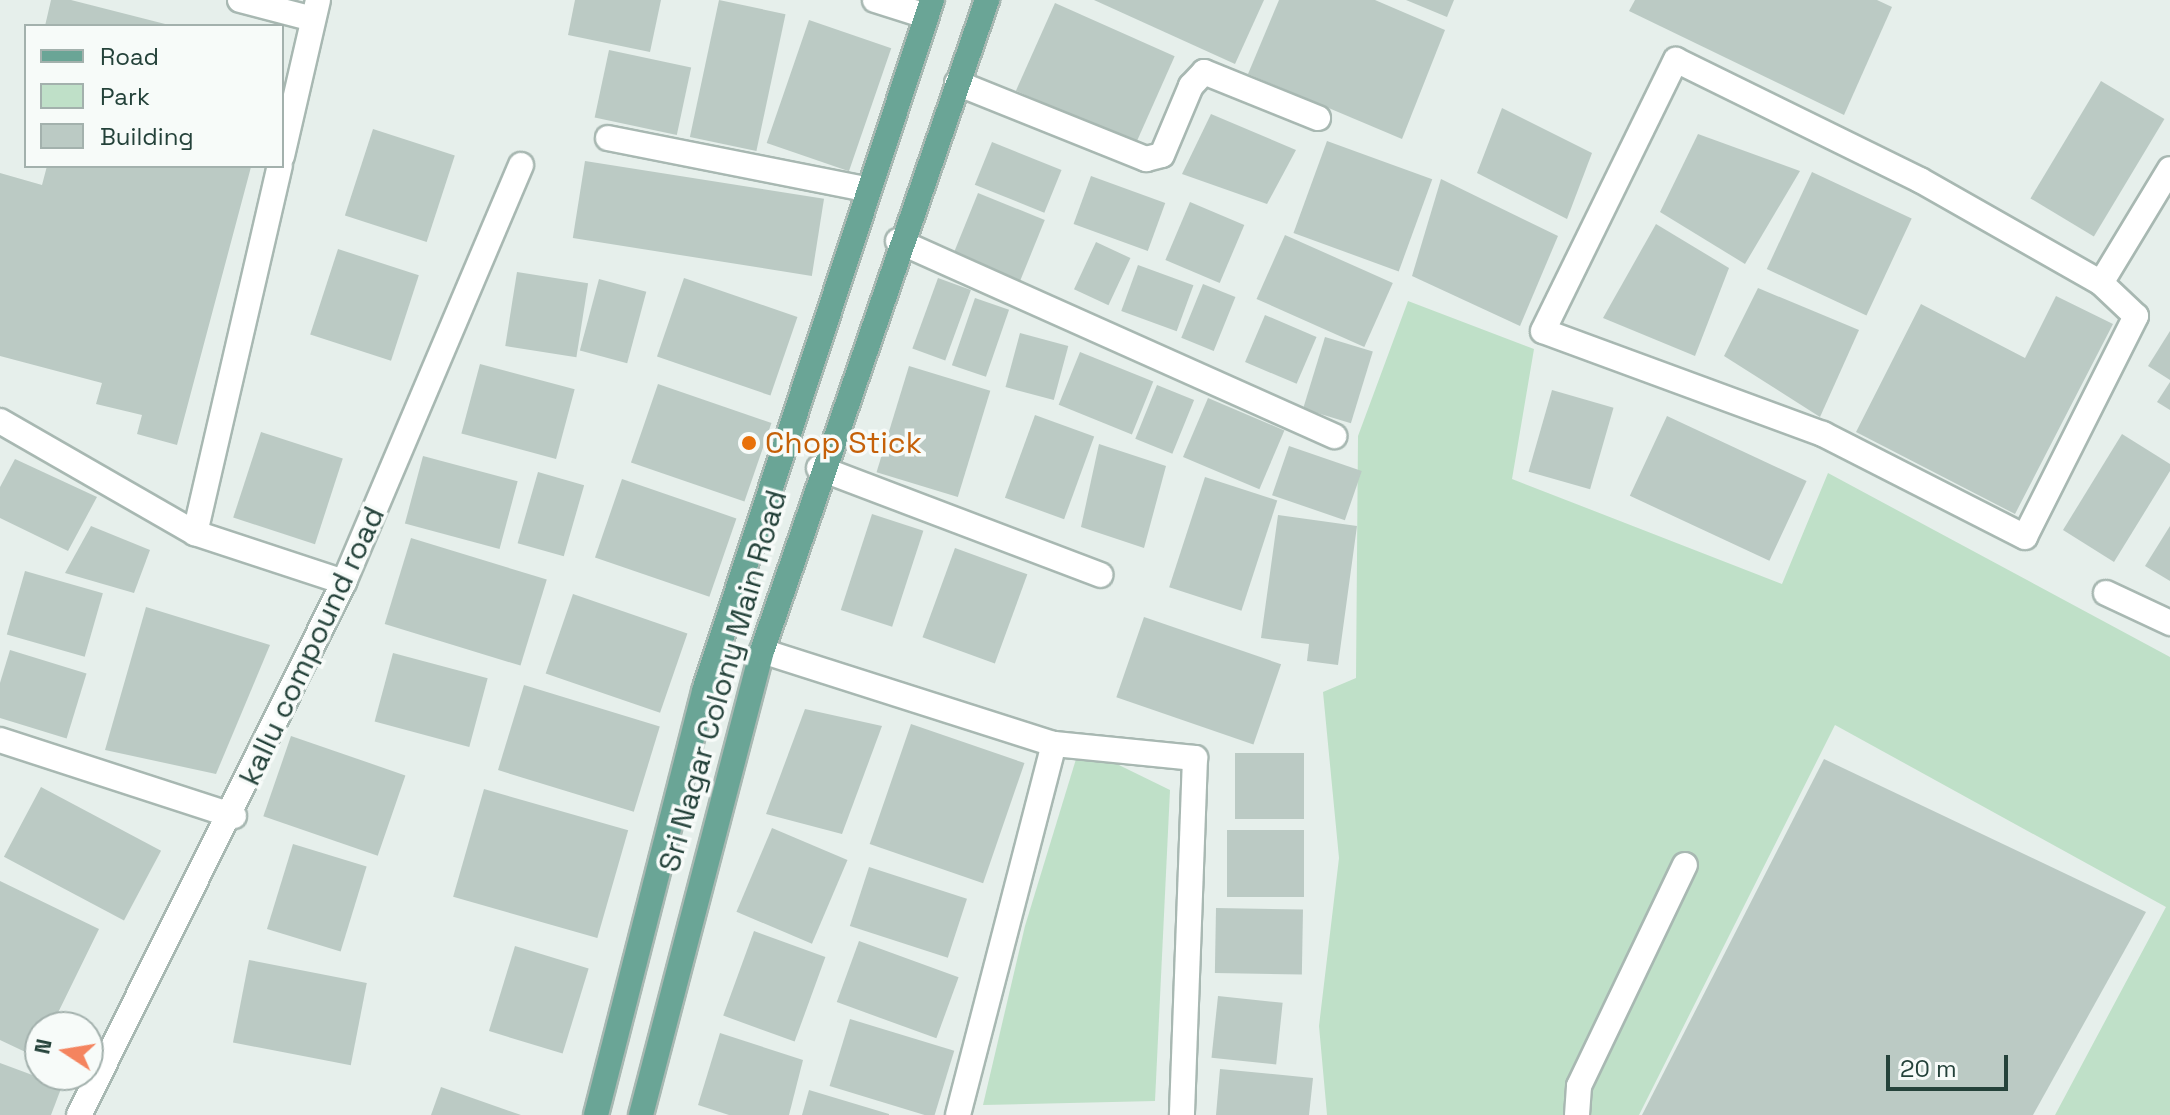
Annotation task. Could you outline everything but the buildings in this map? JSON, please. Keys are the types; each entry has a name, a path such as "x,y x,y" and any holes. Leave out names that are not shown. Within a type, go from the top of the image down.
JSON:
{"main road":[{"name":"Sri Nagar Colony Main Road","path":"641,1115 762,651 819,468 987,0"},
{"name":"Sri Nagar Colony Main Road","path":"596,1115 704,691 866,189 929,8"}],"street":[{"path":"240,0 304,8 284,143"},
{"path":"875,0 929,8"},
{"path":"1676,60 1920,180 2101,283 2136,316 2025,537 1823,434 1543,331 1676,60"},
{"path":"957,83 1146,159 1162,155 1191,86 1204,72 1318,118"},
{"path":"608,138 866,189"},
{"name":"kallu compound road","path":"79,1115 234,816 344,582 521,165"},
{"path":"195,533 280,168"},
{"path":"2101,283 2170,169"},
{"path":"898,241 1334,436"},
{"path":"0,421 195,533 344,582"},
{"path":"819,468 1100,575"},
{"path":"2106,593 2170,623"},
{"path":"762,651 1054,744 1195,758 1182,1115"},
{"path":"0,740 234,816"},
{"path":"958,1115 1054,744"},
{"path":"1577,1115 1579,1086 1685,865"}],"green space":[{"path":"1408,301 1534,349 1512,479 1782,584 1828,473 2170,657 2170,1115 2055,1115 2166,907 1835,725 1639,1115 1327,1115 1319,1026 1339,858 1323,692 1356,678 1358,436"},
{"path":"1080,746 1170,790 1155,1101 983,1105 1025,926"}],"place":[{"name":"Chop Stick","path":"749,443"}]}
